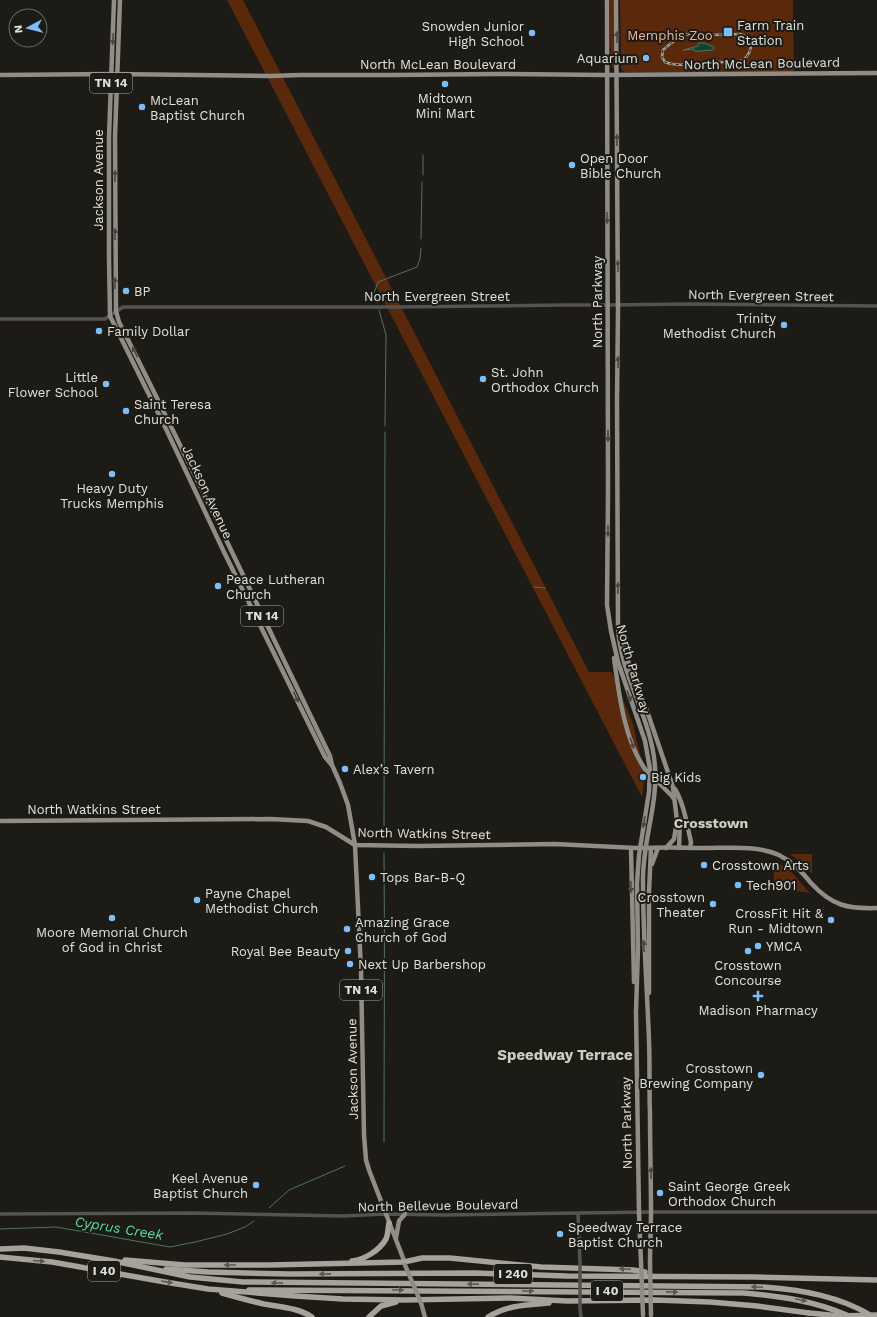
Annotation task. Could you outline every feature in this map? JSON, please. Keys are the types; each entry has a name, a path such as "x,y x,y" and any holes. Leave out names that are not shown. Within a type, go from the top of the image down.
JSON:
{"highway":[{"path":"333,1264 357,1260 379,1249 386,1238 389,1224"},
{"name":"I 40","path":"0,1249 24,1248 58,1252 114,1261 190,1277 243,1282 764,1287 799,1291 832,1298 854,1306 874,1317"},
{"name":"I 40","path":"0,1257 52,1262 217,1290 359,1289 744,1293 809,1302 852,1317"},
{"path":"102,1259 185,1265 405,1263 422,1258 450,1258 541,1267 633,1270 663,1276"},
{"name":"I 240","path":"114,1261 184,1271 288,1274 475,1273 567,1276 755,1277 877,1280"},
{"path":"208,1289 240,1298 287,1308 308,1314 312,1317"},
{"name":"I 240","path":"217,1290 342,1299 405,1300 510,1298 567,1301 655,1300 710,1302 840,1316 877,1315"},
{"path":"369,1317 381,1306 405,1300"},
{"path":"488,1317 495,1312 508,1307 567,1301"}],"main road":[{"name":"Jackson Avenue","path":"114,0 109,137 110,316 325,757 332,765"},
{"name":"Jackson Avenue","path":"120,0 115,137 116,311 119,322 327,749 348,805 355,846 361,970 365,1151 369,1170 421,1303 425,1317"},
{"name":"North Parkway","path":"607,0 607,605 618,662 645,741 650,768 649,792 638,869 636,1012 639,1213 643,1316"},
{"name":"North Parkway","path":"616,0 618,627 621,652 650,737 655,765 655,790 644,855 643,874 644,942 648,1012 652,1212 650,1263 651,1316"},
{"name":"North McLean Boulevard","path":"0,75 722,75 766,73 877,73"},
{"path":"618,627 629,664 657,738 673,787 680,818 679,848"},
{"path":"611,631 625,718 638,758 645,769 671,795 676,803 676,831 674,839 666,848"},
{"path":"673,787 683,808 691,842 690,848"},
{"name":"North Watkins Street","path":"0,821 263,819 308,821 326,828 355,846 555,844 633,848 749,848 768,851 795,865 817,889 835,902 858,909 877,908"},
{"path":"633,848 633,956 636,1012"},
{"path":"648,1012 650,980 650,848"},
{"path":"650,870 658,848"},
{"path":"396,1240 399,1221 405,1214"}],"street":[{"name":"North Evergreen Street","path":"0,319 105,319 123,307 608,306 686,304 877,306"},
{"name":"North Bellevue Boulevard","path":"0,1214 192,1213 343,1216 385,1214 877,1212"},
{"path":"578,1214 580,1317"}],"green space":[{"path":"227,0 243,0 589,672 612,672 633,724 645,776 642,797"},
{"path":"610,0 614,0 615,69 612,67 610,40"},
{"name":"Memphis Zoo","path":"620,0 793,0 794,72 624,72 621,67"},
{"path":"790,854 812,854 812,874 804,865"},
{"path":"776,862 789,869 810,893 774,888 774,865"}],"shaded area":[{"path":"699,43 704,43 714,47 713,50 683,50 698,46"}],"waterway":[{"path":"423,155 423,175"},
{"path":"421,239 422,182"},
{"path":"377,303 374,293 378,282 417,267 420,259 421,248"},
{"path":"379,310 386,335 385,426"},
{"path":"384,826 385,432"},
{"path":"534,587 545,588"},
{"path":"384,853 384,1142"},
{"path":"269,1208 289,1190 345,1166"},
{"name":"Cyprus Creek","path":"0,1229 56,1227 170,1247 227,1234 245,1227 254,1221"}],"railway":[{"path":"694,33 681,37 663,50 662,57 665,62 677,65 720,62 734,63 743,60 751,48 749,40 740,34 710,35"}],"place":[{"name":"Farm Train Station","path":"728,32"},
{"name":"Snowden Junior High School","path":"532,33"},
{"name":"Aquarium","path":"646,58"},
{"name":"Midtown Mini Mart","path":"445,84"},
{"name":"McLean Baptist Church","path":"142,107"},
{"name":"Open Door Bible Church","path":"572,165"},
{"name":"BP","path":"126,291"},
{"name":"Trinity Methodist Church","path":"784,325"},
{"name":"Family Dollar","path":"99,331"},
{"name":"St. John Orthodox Church","path":"483,379"},
{"name":"Little Flower School","path":"106,384"},
{"name":"Saint Teresa Church","path":"126,411"},
{"name":"Heavy Duty Trucks Memphis","path":"112,474"},
{"name":"Peace Lutheran Church","path":"218,586"},
{"name":"Alex’s Tavern","path":"345,769"},
{"name":"Big Kids","path":"643,777"},
{"name":"Crosstown Arts","path":"704,865"},
{"name":"Tops Bar-B-Q","path":"372,877"},
{"name":"Tech901","path":"738,885"},
{"name":"Payne Chapel Methodist Church","path":"197,900"},
{"name":"Crosstown Theater","path":"713,904"},
{"name":"Moore Memorial Church of God in Christ","path":"112,918"},
{"name":"CrossFit Hit & Run - Midtown","path":"831,920"},
{"name":"Amazing Grace Church of God","path":"347,929"},
{"name":"YMCA","path":"758,946"},
{"name":"Royal Bee Beauty","path":"348,951"},
{"name":"Crosstown Concourse","path":"748,951"},
{"name":"Next Up Barbershop","path":"350,964"},
{"name":"Madison Pharmacy","path":"758,996"},
{"name":"Crosstown Brewing Company","path":"761,1075"},
{"name":"Keel Avenue Baptist Church","path":"256,1185"},
{"name":"Saint George Greek Orthodox Church","path":"660,1193"},
{"name":"Speedway Terrace Baptist Church","path":"560,1234"}],"district":[{"name":"Crosstown","path":"711,823"},
{"name":"Speedway Terrace","path":"565,1055"}]}
